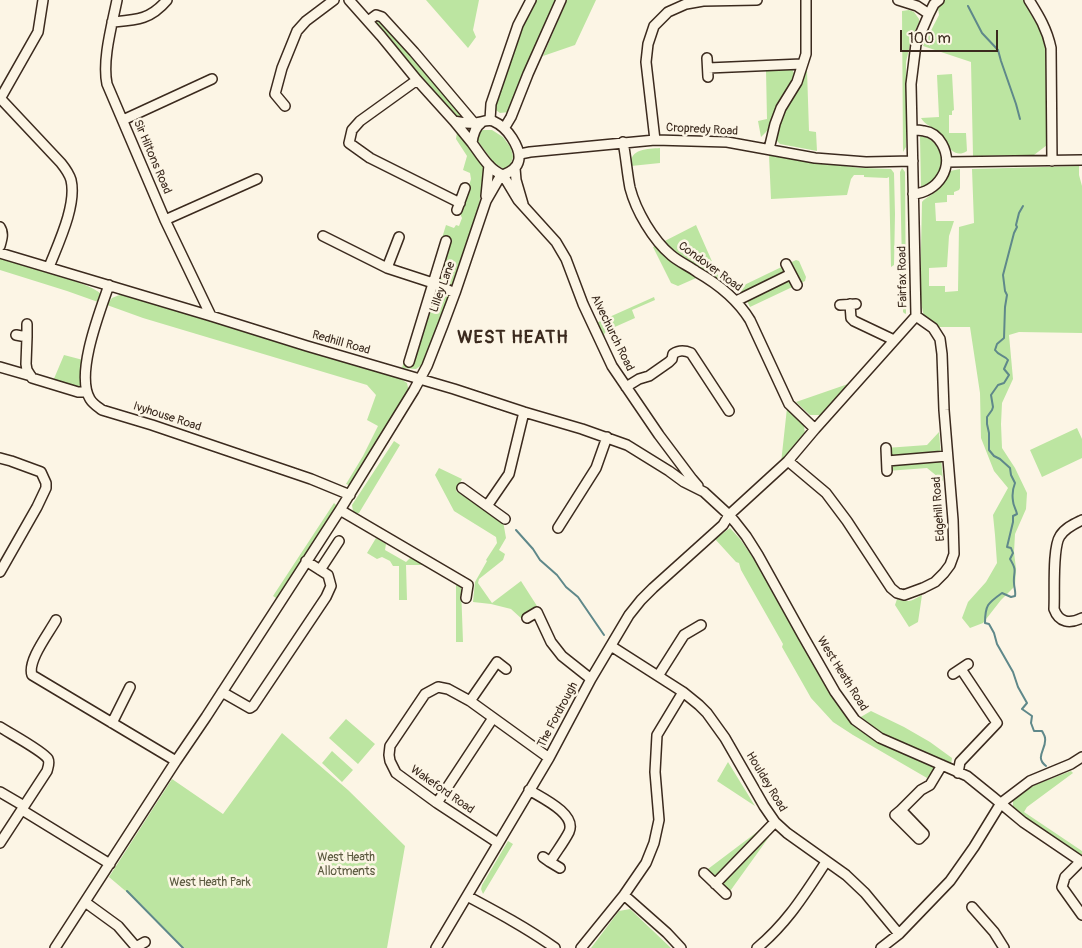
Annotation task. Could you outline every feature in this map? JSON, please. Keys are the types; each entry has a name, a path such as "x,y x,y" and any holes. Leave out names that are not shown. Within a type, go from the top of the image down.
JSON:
{"street":[{"path":"43,0 38,32 0,98 61,163 66,169 71,182 68,218 49,267"},
{"name":"Sir Hiltons Road","path":"117,0 105,70 107,84 166,220 211,316"},
{"path":"112,22 135,21 147,17 160,8 167,0"},
{"path":"286,106 275,94 282,68 297,31 306,20 334,0"},
{"path":"349,0 454,121 500,178 515,168 520,154 505,127 482,122 462,123 454,121"},
{"path":"472,143 474,131 482,122 491,104 518,25 531,0"},
{"path":"505,127 511,117 560,0"},
{"path":"655,140 646,62 648,44 654,26 668,12 686,4 704,1 757,0"},
{"path":"769,149 781,108 797,82 806,54 806,0"},
{"path":"898,0 917,6 928,14"},
{"name":"Fairfax Road","path":"729,515 788,462 916,316 911,84 916,44 928,14 939,0"},
{"path":"1029,0 1042,20 1051,48 1052,161"},
{"path":"368,21 376,15 382,17 482,122"},
{"path":"707,58 708,72 802,64"},
{"path":"123,120 212,79"},
{"path":"417,80 360,120 352,130 349,142 370,158 458,206 465,188"},
{"path":"912,130 925,130 936,136 946,153 947,162 941,180 921,194 913,194"},
{"name":"Cropredy Road","path":"520,154 655,140 727,142 815,158 868,162 913,161"},
{"name":"Condover Road","path":"623,142 630,188 647,226 660,244 672,256 725,291 736,301 750,320 789,404 815,429"},
{"path":"947,162 1082,160"},
{"name":"Lilley Lane","path":"486,201 489,165"},
{"name":"Alvechurch Road","path":"515,168 516,180 524,206"},
{"name":"Lilley Lane","path":"55,948 392,428 427,366 455,293 486,201 500,178"},
{"name":"Alvechurch Road","path":"500,178 556,242 612,366 679,463 704,492"},
{"path":"166,220 257,179"},
{"path":"0,227 2,237 0,246"},
{"path":"324,236 387,268 455,293"},
{"path":"387,268 399,237"},
{"name":"Lilley Lane","path":"409,362 446,241"},
{"name":"Redhill Road","path":"0,253 607,437 627,445 684,482 704,492 729,515"},
{"path":"786,264 797,285"},
{"path":"736,301 791,274"},
{"path":"27,324 26,364 31,376 36,380 78,392 87,392 85,376 88,348 109,285"},
{"path":"840,305 853,304 851,318 854,322 894,340"},
{"name":"Edgehill Road","path":"788,462 826,493 847,520 891,588 897,593 904,595 923,588 940,577 950,565 954,554 942,354 940,339 933,328 916,316"},
{"path":"16,335 27,337"},
{"path":"626,387 639,379 649,376 669,362 672,359 669,352 681,350 691,353 729,412"},
{"path":"0,367 31,376"},
{"name":"Ivyhouse Road","path":"87,392 90,399 102,410 311,479 350,495"},
{"path":"487,506 509,474 524,412"},
{"path":"558,528 596,468 607,437"},
{"path":"886,448 887,471"},
{"path":"887,460 947,456"},
{"path":"0,458 40,472 46,483 46,488 0,572"},
{"path":"669,471 679,463"},
{"path":"462,488 505,519"},
{"path":"340,510 468,585 466,598"},
{"name":"The Fordrough","path":"436,948 549,758 591,679 629,615 641,600 723,525 729,515"},
{"name":"West Heath Road","path":"729,515 754,548 841,702 855,720 880,738 967,776 1023,822 1082,861"},
{"path":"1082,520 1073,524 1058,540 1056,548 1054,609 1058,617 1066,621 1071,622 1082,618"},
{"path":"320,570 339,541"},
{"path":"222,692 250,708 255,704 326,597 331,586 328,575 306,561"},
{"path":"528,618 537,612 551,642 562,656 591,679"},
{"path":"56,620 37,653 31,670 32,675 176,761"},
{"path":"658,676 684,635 701,625"},
{"path":"49,632 58,636"},
{"name":"Houldey Road","path":"611,646 683,692 699,705 715,722 775,822 787,833 846,875 865,893 899,934"},
{"path":"470,701 497,662 506,669"},
{"path":"953,674 964,666 997,723 960,762 958,772"},
{"path":"112,723 130,687"},
{"name":"Wakeford Road","path":"498,843 396,773 390,761 390,746 425,694 438,687 448,689 470,701 549,758"},
{"path":"582,948 624,895 646,863 654,843 659,820 655,772 657,736 683,692"},
{"path":"438,803 493,718"},
{"path":"0,728 42,753 48,760 47,771 0,843"},
{"path":"881,948 899,934 950,881 974,847 1000,803 1030,781 1071,764 1082,757"},
{"path":"901,810 921,790 930,784 942,765"},
{"path":"529,790 564,813 570,821 570,830 546,859 560,868"},
{"path":"0,792 110,864"},
{"path":"715,884 775,822"},
{"path":"1082,861 1065,877 1062,887 1082,915"},
{"path":"757,948 784,922 803,898 826,862"},
{"path":"704,873 726,894"},
{"path":"624,895 681,948"},
{"path":"467,896 504,916 555,948"},
{"path":"85,902 118,926 136,948 145,942"},
{"path":"972,907 994,932 1004,948"}],"green space":[{"path":"426,0 479,0 473,30 476,37 468,48"},
{"path":"534,0 558,0 509,112 500,113 493,108 521,27"},
{"path":"567,0 596,0 575,45 543,56"},
{"path":"937,0 1023,0 1041,32 1046,51 1047,145 1034,155 973,156 971,62 923,46 939,15"},
{"path":"909,10 914,12 919,22 911,40 906,62 906,147 903,152 902,11"},
{"path":"377,20 411,54 465,117 463,119 451,115 388,41 374,21"},
{"path":"792,69 795,75 781,98 770,128 761,137 758,121 767,119 766,70"},
{"path":"807,70 809,131 816,132 817,151 780,144 776,140 784,112"},
{"path":"952,74 954,110 952,115 949,115 949,133 966,133 967,151 961,153 957,153 949,148 937,131 926,124 921,118 939,117 937,75"},
{"path":"482,130 492,130 503,137 511,148 513,157 510,166 504,169 494,163 477,140 478,133"},
{"path":"457,132 486,168 479,204 455,279 452,285 448,287 439,279 452,239 442,238 446,225 454,228 456,225 459,226 462,218 460,214 471,179 470,173 463,170 467,156 456,139"},
{"path":"920,137 934,143 941,156 941,163 937,177 932,183 921,188"},
{"path":"660,148 660,163 631,166 631,160 636,153 645,149"},
{"path":"769,155 861,168 891,169 894,173 894,265 891,267 889,177 854,175 851,179 847,195 771,199"},
{"path":"1079,166 1082,186 1082,333 1019,332 1009,335 1013,379 1002,403 1002,448 1015,468 1027,493 1026,509 1015,534 1015,586 983,623 970,628 962,618 968,602 986,582 997,563 993,515 1008,488 994,471 981,438 980,393 970,327 939,327 924,317 920,298 922,202 940,187 950,171 960,169 959,190 954,192 954,195 947,195 947,202 935,203 936,221 954,221 949,236 947,267 929,268 929,286 945,286 945,292 958,291 959,227 974,223 972,169"},
{"path":"902,168 905,172 906,314 903,312 900,172"},
{"path":"696,225 725,291 703,275 678,286 671,283 653,247"},
{"path":"0,258 84,285 101,294 98,302 0,270"},
{"path":"796,260 799,261 806,277 805,281 750,307 738,288"},
{"path":"442,291 447,293 450,299 423,364 416,369 402,368 404,361 411,363 434,295"},
{"path":"122,294 401,379 407,383 409,392 351,486 346,484 378,426 367,420 376,395 367,385 143,318 107,305 112,298"},
{"path":"654,297 655,300 632,310 635,318 608,330 604,334 605,336 601,334 596,323"},
{"path":"64,355 83,360 82,384 76,389 53,381"},
{"path":"848,384 821,415 810,415 796,402"},
{"path":"787,408 804,425 805,435 781,463"},
{"path":"1077,428 1082,439 1082,458 1042,477 1030,450"},
{"path":"939,432 943,481 927,468 887,471 886,448 927,445"},
{"path":"394,441 400,445 359,513 356,514 353,511 352,505"},
{"path":"439,468 462,479 456,491 503,521 506,538 499,550 505,554 503,560 479,579 478,583 492,603 521,581 537,606 537,612 523,620 511,609 473,602 475,582 497,543 496,537 454,511 435,475"},
{"path":"334,503 338,507 280,597 276,598 273,596"},
{"path":"730,528 761,569 853,722 875,740 935,767 927,778 833,722 811,698 782,647 783,644 741,570 739,563 715,539"},
{"path":"376,538 386,544 385,550 406,562 411,557 424,565 406,565 407,600 399,600 399,566 393,566 390,561 382,557 377,559 367,553"},
{"path":"456,583 461,587 463,642 456,642"},
{"path":"922,595 918,622 909,627 895,605 897,599 910,601"},
{"path":"871,711 930,742 952,758 951,765 881,736 859,718"},
{"path":"346,719 375,744 358,764 329,738"},
{"path":"282,733 348,790 405,846 387,948 183,948 142,905 109,877 172,779 223,814"},
{"path":"332,751 353,770 342,782 322,763"},
{"path":"728,762 755,806 717,781"},
{"path":"1071,771 1073,773 1027,807 1024,812 1082,851 1082,857 1036,829 1014,810 1013,806 1013,798 1035,785"},
{"path":"761,829 763,831 716,877 712,877 704,872"},
{"path":"766,836 769,837 728,894 722,887 723,881"},
{"path":"508,841 513,844 483,894 482,885"},
{"path":"630,909 671,948 591,948 619,911"}],"waterway":[{"path":"968,6 982,33 998,50 1020,119"},
{"path":"1023,206 1019,213 1017,227 1003,275 1007,295 1004,338 997,344 995,350 1008,360 1004,369 1009,375 1004,383 998,385 991,395 993,407 987,417 989,450 1010,468 1015,483 1013,504 1017,514 1013,516 1007,547 1011,548 1013,553 1010,559 1015,569 1015,596 1011,597 1002,593 990,602 986,612 985,623 989,624 994,633 997,644 1013,672 1018,687 1027,703 1022,709 1032,716 1031,723 1034,731 1042,731 1045,737 1041,759 1046,766"},
{"path":"516,530 540,560 578,597 604,635"},
{"path":"127,891 183,948"}],"district":[{"name":"WEST HEATH","path":"513,338"}],"park label":[{"name":"West Heath Allotments","path":"346,865"},
{"name":"West Heath Park","path":"210,883"}]}
